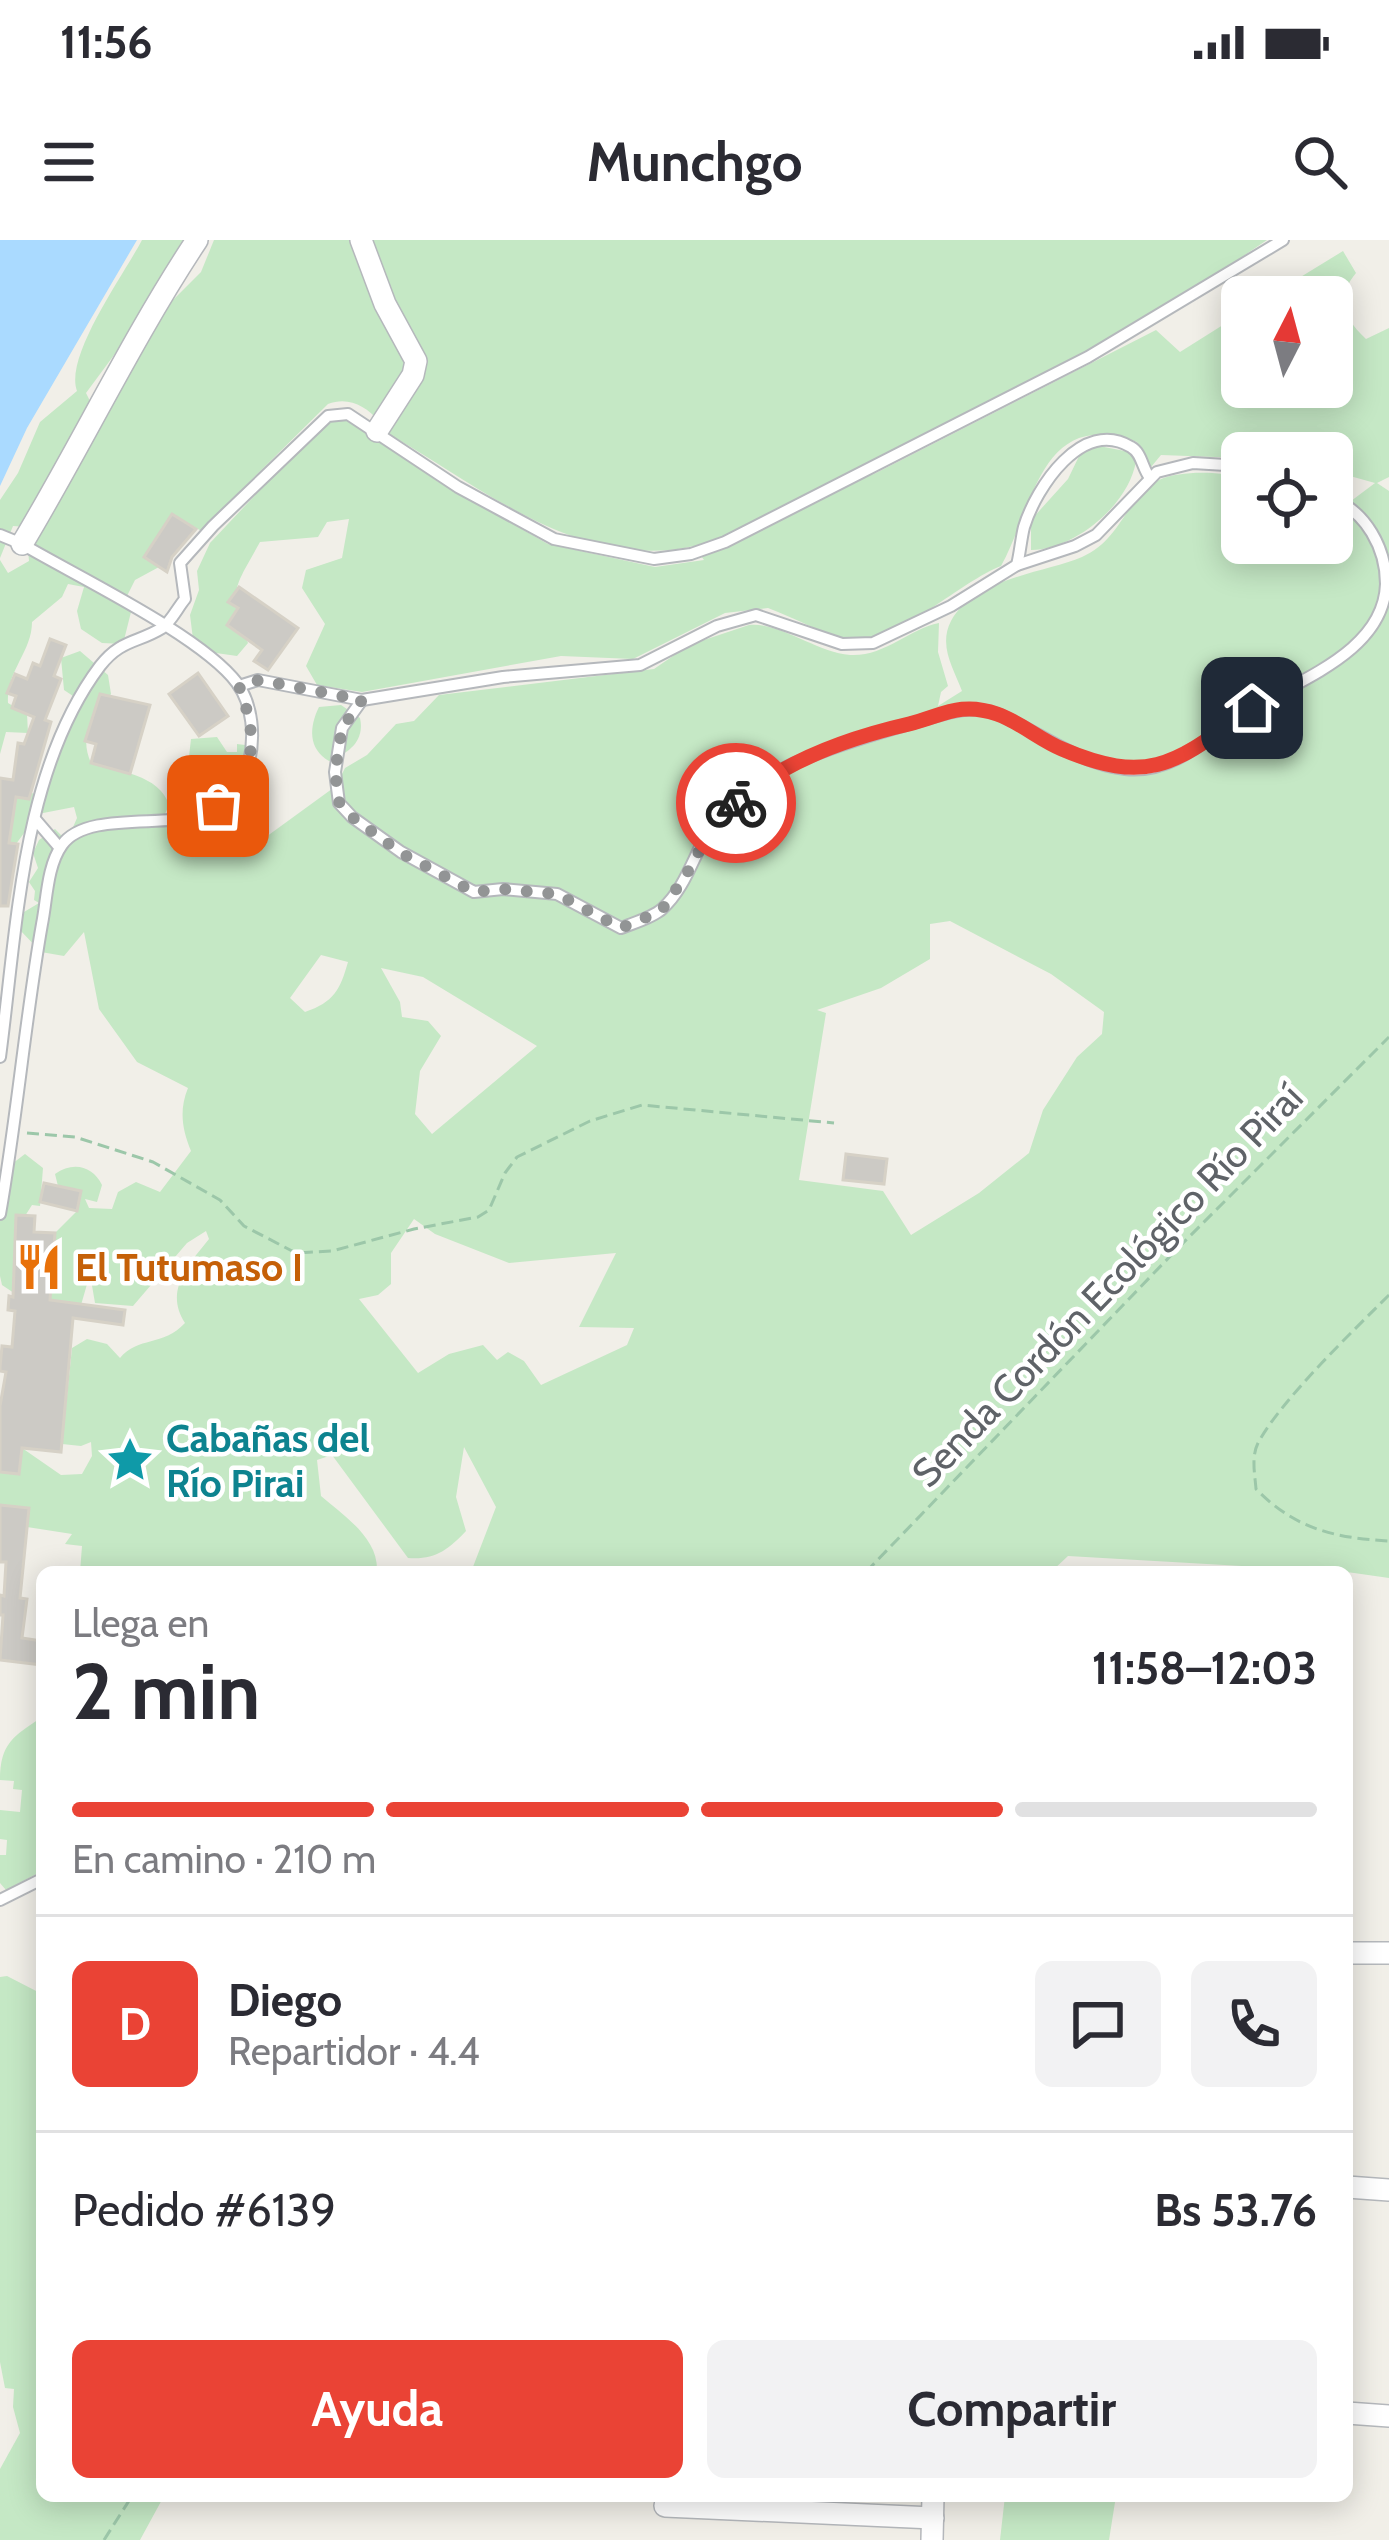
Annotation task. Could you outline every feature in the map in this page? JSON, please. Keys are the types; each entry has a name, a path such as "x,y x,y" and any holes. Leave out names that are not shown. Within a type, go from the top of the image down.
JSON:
{"street":[{"path":"22,544 136,335 196,240"},
{"path":"361,240 385,304 416,361 413,375 377,431"},
{"path":"1353,1953 1389,1953"},
{"path":"1353,2187 1389,2190"},
{"path":"1353,2413 1389,2416"},
{"path":"665,2506 927,2518"},
{"path":"910,2540 927,2518"}],"lane":[{"path":"0,1057 35,819 72,707 104,661 124,644 164,627 185,599 180,563 316,423 328,416 348,415 458,487 554,539 654,559 692,554 725,542 1088,357 1282,240"},
{"path":"1017,565 1034,505 1076,449 1091,442 1130,445 1150,478"},
{"path":"239,686 259,680 362,700 502,677 640,665 717,626 756,615 796,632 856,646 912,627 1017,565 1096,535 1157,472 1193,464 1221,465"},
{"path":"362,700 342,728 335,772 339,802 352,817 401,853 474,892 503,889 557,894 621,928 661,911 715,822 756,785 804,758 942,711 996,713 1061,749 1126,770 1185,756 1252,708 1333,665 1377,620 1385,595 1386,565 1373,533 1353,511"},
{"path":"0,536 22,544 213,658 239,686 254,736 248,768 218,806 192,817 92,827 73,832 59,847 36,960 0,1214"},
{"path":"35,819 59,847"},
{"path":"14,959 36,960"},
{"path":"0,1900 36,1883"}],"path":[{"name":"Senda Cordón Ecológico Río Piraí","path":"872,1566 1389,1037"},
{"path":"14,1132 75,1137 153,1162 220,1200 244,1226 296,1253 332,1251 478,1217 489,1210 517,1157 590,1121 642,1105 835,1124"},
{"path":"1389,1294 1288,1403 1257,1444 1254,1460 1256,1489 1292,1521 1328,1535 1389,1541"},
{"path":"104,2540 128,2502"}],"green space":[{"path":"142,240 199,240 86,393 96,413 161,312 201,272 214,240 357,240 410,364 379,421 356,404 328,404 203,532 172,514 144,556 159,567 135,580 127,596 116,601 131,612 123,644 102,643 81,629 77,611 84,587 68,584 62,597 32,622 8,692 8,703 27,714 28,733 6,732 0,754 0,560 8,573 29,561 26,527 13,526 0,558 0,500 18,473 40,422 77,391 75,376 87,337"},
{"path":"366,240 1267,240 1233,263 1228,275 1098,351 932,436 872,475 1156,330 1180,352 1221,326 1221,408 1353,408 1353,325 1366,339 1389,328 1389,477 1377,483 1389,491 1389,1578 1353,1573 1353,1566 1242,1566 1068,1556 1057,1566 473,1566 496,1507 464,1447 456,1497 466,1531 440,1552 418,1558 408,1558 332,1455 317,1460 321,1496 366,1538 376,1566 80,1566 82,1546 65,1544 72,1534 27,1527 28,1508 0,1505 0,1472 19,1474 22,1448 61,1475 82,1474 92,1456 91,1442 62,1444 72,1348 87,1339 107,1344 120,1358 177,1330 185,1323 177,1300 181,1279 209,1239 206,1231 187,1243 133,1306 95,1303 90,1274 81,1305 50,1300 55,1233 77,1211 81,1192 58,1186 55,1174 75,1167 88,1170 102,1185 97,1202 85,1199 89,1208 112,1209 118,1192 136,1182 160,1192 191,1151 183,1120 188,1088 137,1062 99,1009 84,932 64,956 41,952 19,929 24,912 39,903 29,882 38,868 33,853 39,840 55,829 67,841 77,818 74,807 38,814 16,844 0,842 0,823 12,824 16,797 29,799 30,793 39,794 43,788 55,737 67,724 76,698 64,690 61,658 80,651 108,675 111,694 87,734 91,763 157,787 169,805 164,816 203,819 210,809 192,799 197,776 188,765 191,739 217,737 227,752 237,752 237,744 253,746 251,779 237,821 239,831 259,842 336,786 345,768 367,755 396,724 414,721 439,695 654,669 689,645 749,625 773,628 850,655 874,652 939,623 938,652 948,686 938,706 962,691 946,639 962,607 993,586 1096,549 1139,495 1168,477 1221,474 1221,564 1353,564 1353,519 1376,549 1373,533 1353,511 1353,500 1375,483 1353,477 1353,432 1221,432 1221,457 1161,455 1151,467 1137,442 1105,435 1079,438 1045,468 1001,566 905,624 866,639 848,639 768,608 725,613 633,659 561,656 362,692 317,685 306,666 325,624 302,588 306,570 342,558 349,519 327,522 318,537 260,542 236,591 237,612 248,643 237,656 216,653 193,639 190,615 199,590 197,571 210,543 325,421 335,417 353,422 437,481 548,544 655,567 704,560 694,546 652,551 611,547 572,536 496,500 389,434 423,377 423,363","holes":["950,921 1051,974 1104,1012 1102,1034 1077,1057 1043,1110 1029,1153 979,1193 911,1235 883,1191 799,1180 826,1013 817,1010 881,988 930,959 930,924","321,955 348,962 339,987 323,1004 305,1012 290,998","381,968 423,977 537,1046 432,1134 415,1114 420,1071 441,1036 428,1021 402,1017 400,1002","414,1219 435,1234 509,1263 616,1253 579,1327 634,1328 627,1345 541,1385 524,1361 508,1352 497,1360 483,1345 449,1354 418,1373 359,1299 378,1295 391,1284 391,1253"]},
{"path":"1343,251 1356,273 1353,277 1302,276"},
{"path":"1099,446 1130,452 1136,461 1123,493 1081,533 1031,550 1031,520 1068,479 1082,450"},
{"path":"341,705 360,718 360,733 349,750 329,761 314,744 313,722 319,707"},
{"path":"25,1154 43,1168 40,1206 32,1205 25,1216 14,1293 2,1285 0,1276 0,1173"},
{"path":"36,1721 36,1874 6,1890 0,1883 0,1855 6,1855 7,1840 0,1839 0,1810 20,1812 22,1790 13,1789 14,1781 0,1780 3,1757 16,1736"},
{"path":"0,1977 36,1991 36,2502 161,2502 140,2540 0,2540 0,2469 20,2433 14,2389 5,2388 0,2362"},
{"path":"1004,2502 1115,2502 1109,2540 1000,2540"}],"water":[{"path":"0,240 137,240 27,428 0,486"}],"building":[{"path":"172,514 196,529 172,557 167,572 144,557"},
{"path":"239,587 298,628 268,670 254,661 262,650 227,625 238,608 228,602"},
{"path":"50,639 66,645 54,676 61,679 45,720 51,722 29,799 16,797 9,843 18,844 8,906 0,906 0,778 13,780 18,743 24,744 34,717 12,708 16,696 7,693 15,674 27,679 33,663 40,666"},
{"path":"198,673 228,716 199,736 169,694"},
{"path":"100,694 150,705 130,774 91,763 96,744 85,741"},
{"path":"846,1154 887,1159 884,1184 843,1180"},
{"path":"44,1183 81,1191 77,1211 40,1202"},
{"path":"16,1215 35,1216 34,1232 55,1233 50,1300 125,1310 123,1325 73,1318 61,1452 22,1448 19,1474 0,1472 0,1406 6,1372 0,1367 2,1346 12,1347 15,1311 8,1310 9,1296 13,1297"},
{"path":"0,1505 29,1508 20,1598 27,1599 22,1638 36,1640 36,1664 0,1660 0,1595 4,1596 6,1562 0,1562"}],"way so far":[{"path":"218,806 248,768 254,736 239,686 259,680 362,700 342,728 335,772 339,802 401,853 474,892 503,889 557,894 621,928 661,911 715,822 736,803"}],"place":[{"name":"El Tutumaso I","path":"39,1267"},
{"name":"Cabañas del Río Pirai","path":"130,1460"}],"route":[{"path":"736,803 756,785 804,758 942,711 996,713 1061,749 1126,770 1185,756 1252,708"}]}
